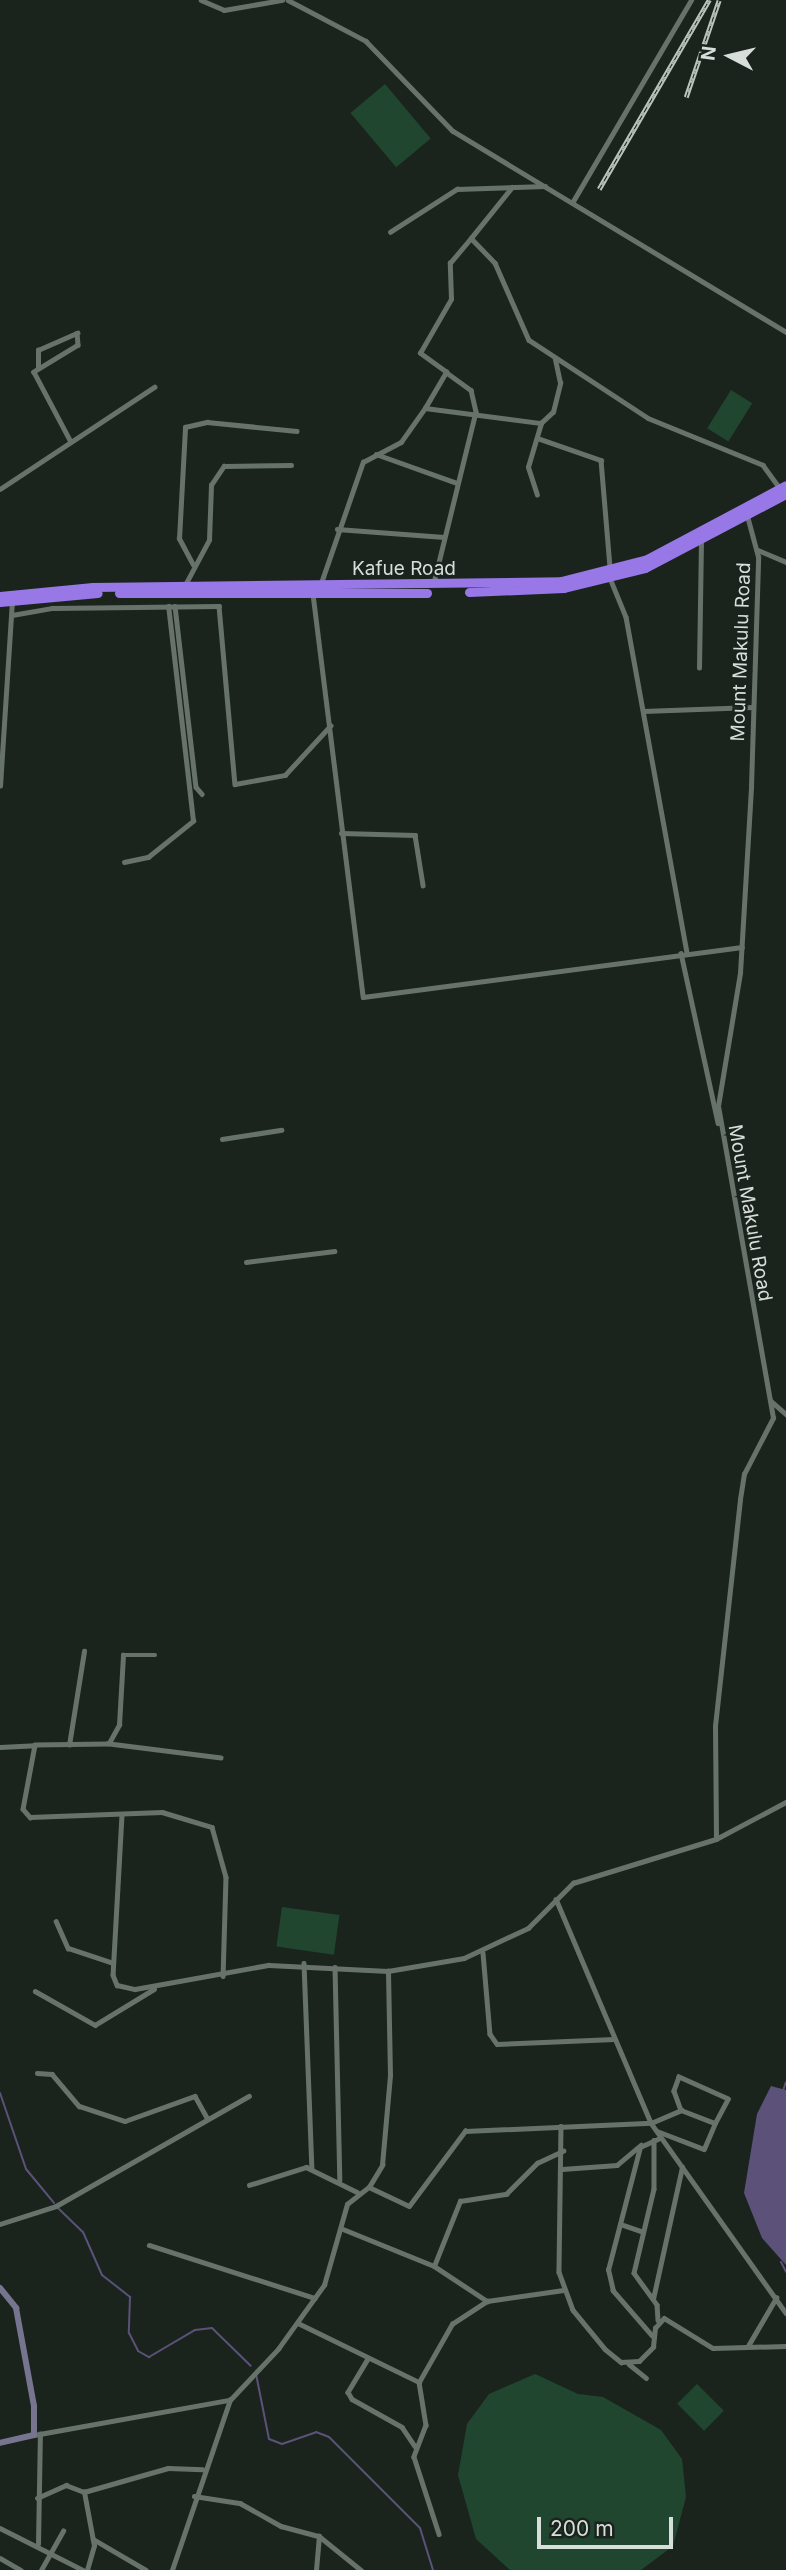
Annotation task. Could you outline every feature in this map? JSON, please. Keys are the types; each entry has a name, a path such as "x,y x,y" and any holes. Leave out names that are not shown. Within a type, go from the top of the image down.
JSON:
{"highway":[{"name":"Kafue Road","path":"0,596 185,586 525,592 610,575 701,542 747,516 784,489"},
{"name":"Kafue Road","path":"0,603 99,593 434,587 542,583 610,575 676,547 784,489"}],"street":[{"path":"201,0 224,10 282,0"},
{"path":"288,0 366,41 444,125 786,332"},
{"path":"572,203 691,0"},
{"path":"390,232 457,189 546,186"},
{"path":"434,587 476,412 471,390 420,354 451,299 450,263 513,187"},
{"path":"471,238 498,269 520,330 555,359 622,396 651,420 764,465 784,489"},
{"path":"38,368 78,345 77,333 38,350 35,380 70,440"},
{"path":"537,495 528,471 541,423 553,412 560,383 555,359"},
{"path":"446,372 401,442 376,453 355,473 316,590 341,833 364,998 742,947"},
{"path":"0,489 70,440 155,387"},
{"path":"425,408 476,412 541,423"},
{"path":"193,565 179,539 186,427 207,422 297,431"},
{"path":"537,438 601,460 601,513 610,575 626,617 702,1072 719,1127"},
{"path":"376,453 457,483"},
{"path":"185,586 193,565 209,540 211,485 224,466 291,466"},
{"name":"Mount Makulu Road","path":"716,1839 715,1726 740,1499 747,1468 770,1434 771,1401 719,1127 742,947 753,707 758,550 747,516"},
{"path":"337,529 444,537"},
{"path":"699,668 701,542"},
{"path":"758,550 786,562"},
{"path":"124,862 148,857 193,821 171,592"},
{"path":"99,593 99,607"},
{"path":"0,786 12,601"},
{"path":"172,606 196,787 202,794"},
{"path":"12,615 99,607 219,606 235,784 285,775 330,726"},
{"path":"643,712 753,707"},
{"path":"341,833 415,835 423,885"},
{"path":"222,1139 281,1130"},
{"path":"246,1262 334,1251"},
{"path":"771,1401 786,1414"},
{"path":"69,1745 83,1651"},
{"path":"108,1744 119,1726 122,1655 155,1655"},
{"path":"0,1747 108,1744 221,1758"},
{"path":"36,1745 25,1814 185,1814 217,1835 227,1890 223,1976"},
{"path":"122,1815 113,1963 121,1987 158,1987 304,1963 388,1971 483,1953 528,1928 573,1883 716,1839 786,1802"},
{"path":"556,1898 614,2039 656,2131 654,2189 635,2276 653,2300 661,2319 703,2345 732,2351 747,2346 786,2346"},
{"path":"56,1921 68,1948 113,1963"},
{"path":"483,1953 490,2034 498,2044 614,2039"},
{"path":"304,1963 312,2168"},
{"path":"335,1967 340,2180"},
{"path":"172,2570 202,2469 230,2400 298,2323 315,2298 343,2230 345,2207 358,2192 369,2187 382,2165 388,2122 388,1971"},
{"path":"35,1991 96,2025 158,1987"},
{"path":"37,2073 52,2074 79,2106 125,2120 195,2096 208,2119"},
{"path":"656,2131 704,2149 727,2098 681,2076 674,2086 681,2110"},
{"path":"0,2224 55,2206 250,2096"},
{"path":"369,2187 409,2206 465,2132 651,2123 681,2110 715,2123"},
{"path":"561,2126 558,2255 564,2290 598,2342 646,2378"},
{"path":"562,2169 617,2165 641,2145 657,2139"},
{"path":"657,2139 682,2167 786,2313"},
{"path":"641,2145 609,2280 652,2334"},
{"path":"434,2266 460,2201 509,2193 537,2163 562,2151"},
{"path":"653,2300 682,2167"},
{"path":"248,2185 282,2170 312,2168 340,2180 358,2192"},
{"path":"623,2225 643,2232"},
{"path":"343,2230 434,2266 487,2301"},
{"path":"149,2245 315,2298"},
{"path":"0,2288 18,2315 33,2393 43,2474 37,2498 38,2544"},
{"path":"415,2447 426,2425 419,2382 452,2324 487,2301 564,2290"},
{"path":"747,2346 776,2298"},
{"path":"628,2364 650,2351 652,2334 661,2319"},
{"path":"298,2323 419,2382"},
{"path":"368,2359 348,2392 352,2399 402,2427 415,2447 439,2534"},
{"path":"0,2443 230,2400"},
{"path":"37,2498 62,2486 85,2492 168,2468 202,2469"},
{"path":"0,2528 38,2544 85,2570 94,2563 85,2492"},
{"path":"194,2496 240,2502 281,2526 319,2536 361,2570"},
{"path":"41,2570 63,2531"},
{"path":"316,2570 319,2536"},
{"path":"93,2539 146,2570"},
{"path":"0,2558 21,2570"}],"green space":[{"path":"385,84 431,138 396,167 351,113"},
{"path":"731,390 752,403 728,441 707,428"},
{"path":"282,1907 339,1915 334,1955 276,1947"},
{"path":"535,2374 578,2394 603,2397 661,2430 682,2459 686,2497 673,2546 641,2570 510,2570 476,2539 458,2475 467,2424 489,2394"},
{"path":"697,2384 724,2411 704,2431 677,2404"}],"shaded area":[{"path":"771,2086 786,2090 786,2265 762,2238 744,2193 757,2114"}],"waterway":[{"path":"783,2091 786,2082"},
{"path":"0,2093 26,2169 54,2203"},
{"path":"59,2209 83,2232 102,2275 130,2297 129,2333 138,2351 149,2357 195,2330 212,2328 251,2366"},
{"path":"781,2262 786,2272"},
{"path":"256,2374 269,2439 282,2444 316,2432 329,2437 420,2528 433,2570"}],"railway":[{"path":"599,189 709,0"},
{"path":"686,97 719,0"}]}
